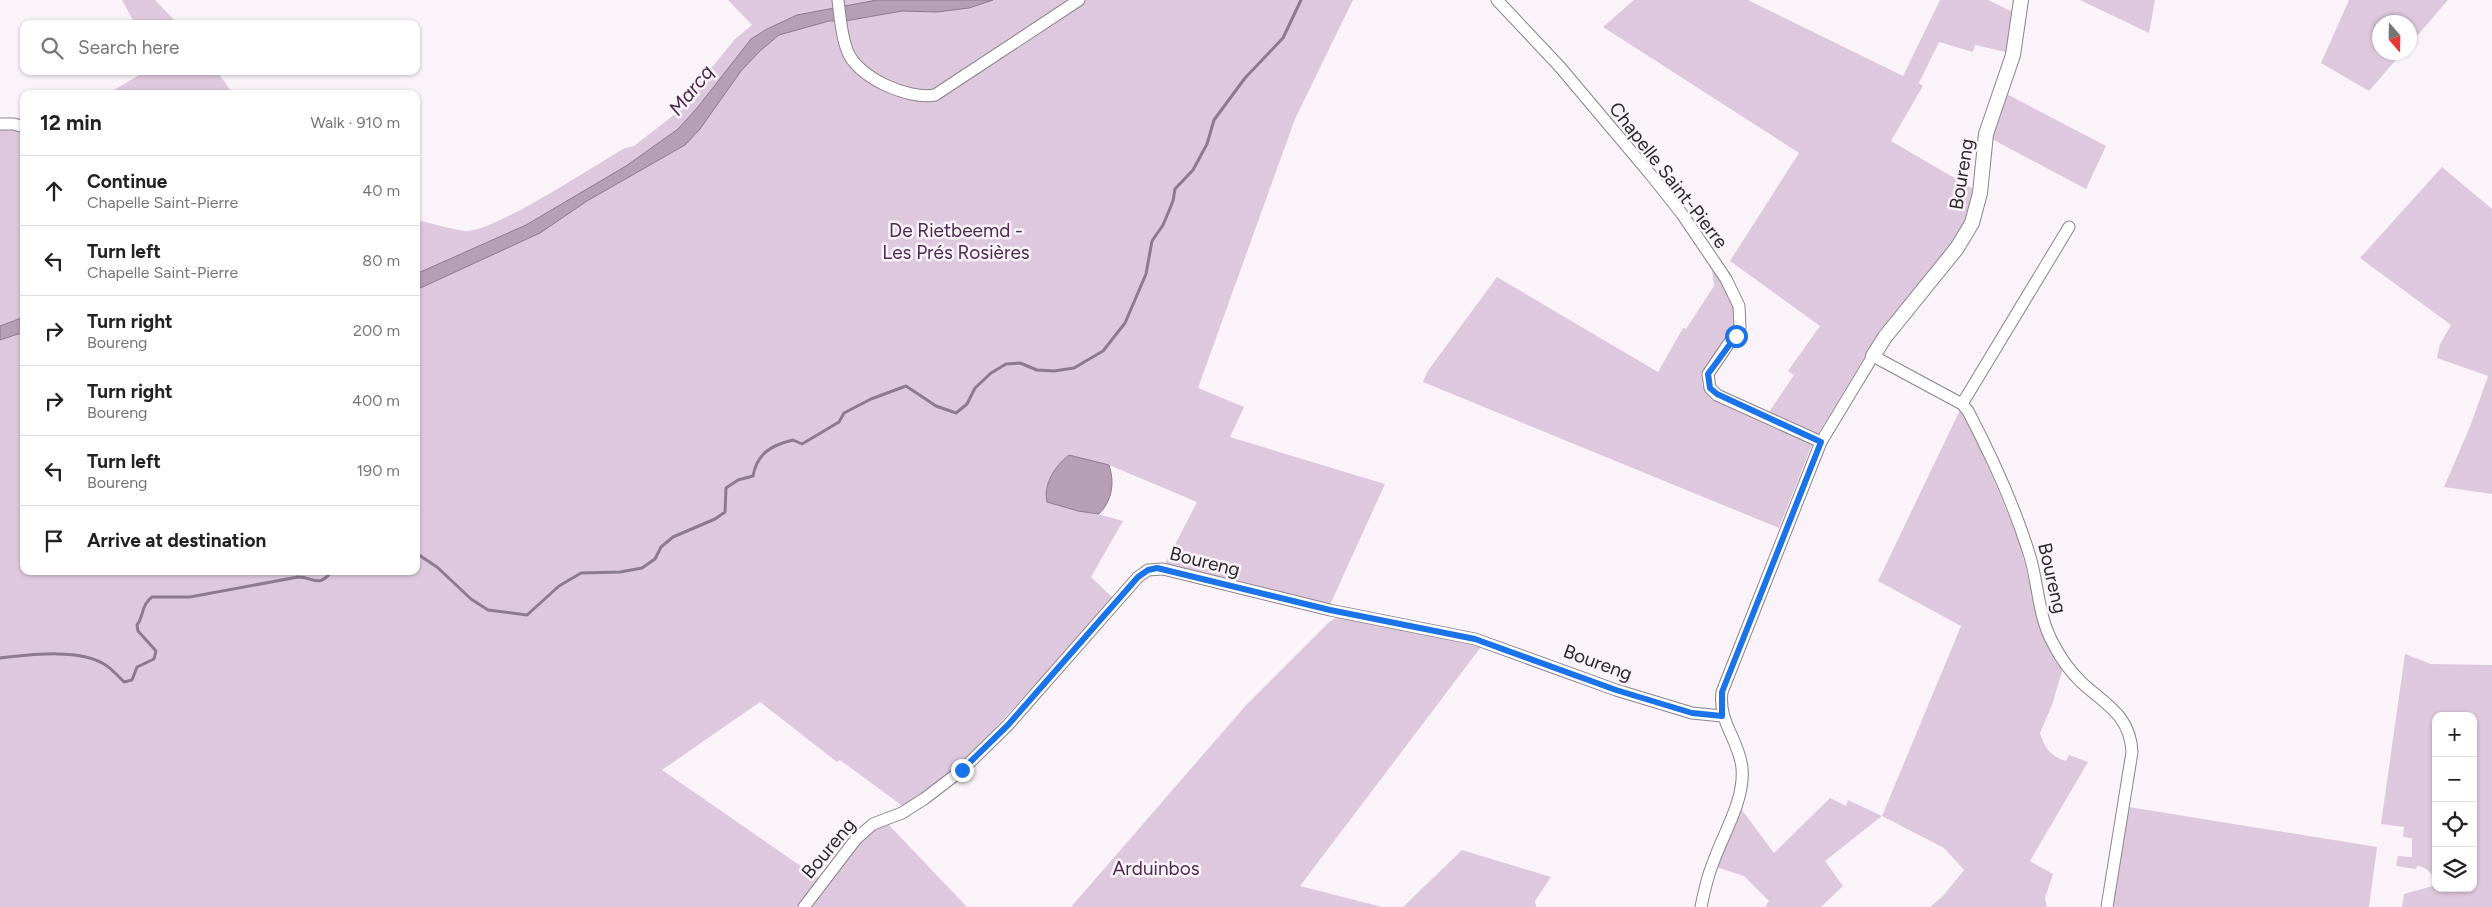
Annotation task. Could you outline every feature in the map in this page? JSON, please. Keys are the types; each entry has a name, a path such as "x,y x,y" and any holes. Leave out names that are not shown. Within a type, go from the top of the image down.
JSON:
{"street":[{"path":"838,0 847,51 857,66 903,93 918,97 935,95 1079,0"},
{"name":"Chapelle Saint-Pierre","path":"1497,0 1560,67 1651,175 1682,214 1726,279 1739,306 1740,326 1708,374 1710,388 1717,394 1821,442"},
{"name":"Boureng","path":"1701,907 1712,865 1737,802 1742,769 1722,716 1722,692 1821,442 1885,337 1956,248 1972,223 1980,193 1986,134 2013,55 2021,0"},
{"path":"0,124 20,126"},
{"path":"1962,404 2069,226"},
{"name":"Boureng","path":"1873,356 1962,404 1974,422 2023,535 2034,573 2042,616 2052,643 2074,675 2120,715 2129,732 2132,752 2108,907"},
{"name":"Boureng","path":"804,907 856,839 873,824 902,813 962,770 1008,725 1138,577 1152,568 1330,610 1475,639 1626,693 1692,713 1722,716"}],"green space":[{"path":"122,0 155,0 174,20 133,20"},
{"name":"De Rietbeemd - Les Prés Rosières","path":"728,0 1353,0 1295,119 1198,388 1244,407 1230,437 1385,484 1329,607 1165,564 1197,502 1109,465 1069,455 1059,464 1051,476 1046,495 1047,502 1123,521 1091,577 1114,599 963,763 904,807 840,760 837,762 760,702 662,770 821,880 800,907 0,907 0,130 10,127 20,131 20,319 15,321 20,319 20,575 420,575 420,221 465,231 479,229 520,210 625,148 634,146 693,100 690,94 735,39 752,25"},
{"path":"1634,0 1748,0 1903,76 1940,0 1988,0 2015,13 2010,53 1975,45 1973,52 1939,42 1919,83 1923,86 1891,141 1975,190 1975,199 1961,233 1893,317 1864,358 1813,442 1779,528 1423,382 1427,372 1497,277 1658,372 1683,328 1686,329 1714,286 1712,270 1715,269 1732,301 1735,322 1727,340 1705,376 1702,385 1707,391 1767,415 1794,375 1788,371 1820,326 1730,261 1799,153 1603,27"},
{"path":"2080,0 2155,0 2149,33"},
{"path":"2349,0 2448,0 2417,36 2417,15 2372,15 2372,60 2396,60 2369,91 2321,63"},
{"path":"139,75 220,75 230,90 114,90"},
{"path":"2005,93 2106,146 2086,189 1988,137"},
{"path":"2442,167 2492,209 2492,494 2444,487 2471,424 2488,376 2437,358 2440,344 2451,325 2360,258"},
{"path":"1960,410 1967,417 2019,540 2040,626 2063,668 2052,705 2040,733 2046,747 2056,757 2066,761 2069,755 2088,762 2030,861 2053,874 2045,898 2047,907 1930,907 1943,896 1964,870 1944,848 1882,816 1961,626 1878,581"},
{"name":"Arduinbos","path":"1337,617 1481,647 1300,886 1382,907 1071,907 1247,704 1328,623"},
{"path":"2405,654 2431,664 2492,665 2492,907 2402,907 2404,894 2432,886 2432,892 2477,892 2477,712 2432,712 2432,876 2423,867 2417,866 2416,869 2396,866 2398,856 2412,857 2412,838 2403,837 2404,827 2381,824"},
{"path":"1830,798 1846,806 1848,800 1882,816 1825,861 1843,886 1821,907 1765,907 1769,901 1744,876 1716,867 1739,806 1774,853"},
{"path":"2129,807 2377,847 2369,907 2111,907"},
{"path":"888,824 967,907 810,907 854,848 864,838"},
{"path":"1462,850 1551,877 1535,901 1536,907 1403,907"}],"shaded area":[{"path":"877,0 993,0 969,8 937,12 902,11 845,21 829,21 779,35 741,71 700,129 685,145 587,201 540,233 420,288 420,272 526,225 626,166 678,129 697,108 751,39 797,15"},
{"path":"20,318 20,333 0,340 0,326"},
{"path":"1069,455 1109,465 1112,478 1111,491 1107,503 1099,514 1078,511 1047,502 1046,495 1051,476 1059,464"}],"waterway":[{"path":"420,556 437,567 471,599 488,610 527,615 559,586 581,573 620,572 642,568 655,559 661,547 673,537 715,519 725,512 726,488 738,480 753,476 758,461 767,451 778,444 793,440 802,444 839,422 844,413 871,399 906,386 936,406 956,413 967,404 975,388 991,373 1006,364 1020,363 1037,370 1054,371 1074,368 1103,351 1125,323 1146,274 1152,241 1163,225 1173,201 1175,189 1193,170 1207,144 1214,120 1245,78 1283,38 1301,0"},
{"path":"0,658 53,654 81,656 104,664 124,682 132,680 137,667 154,659 156,651 138,631 137,625 146,603 152,597 190,597 298,577 319,581 328,575"}],"route":[{"path":"962,770 1008,725 1138,577 1152,568 1330,610 1475,639 1616,690 1692,713 1722,716 1720,705 1722,692 1821,442 1717,394 1710,388 1708,374 1736,336"}],"water label":[{"name":"Marcq","path":"691,90"}]}
